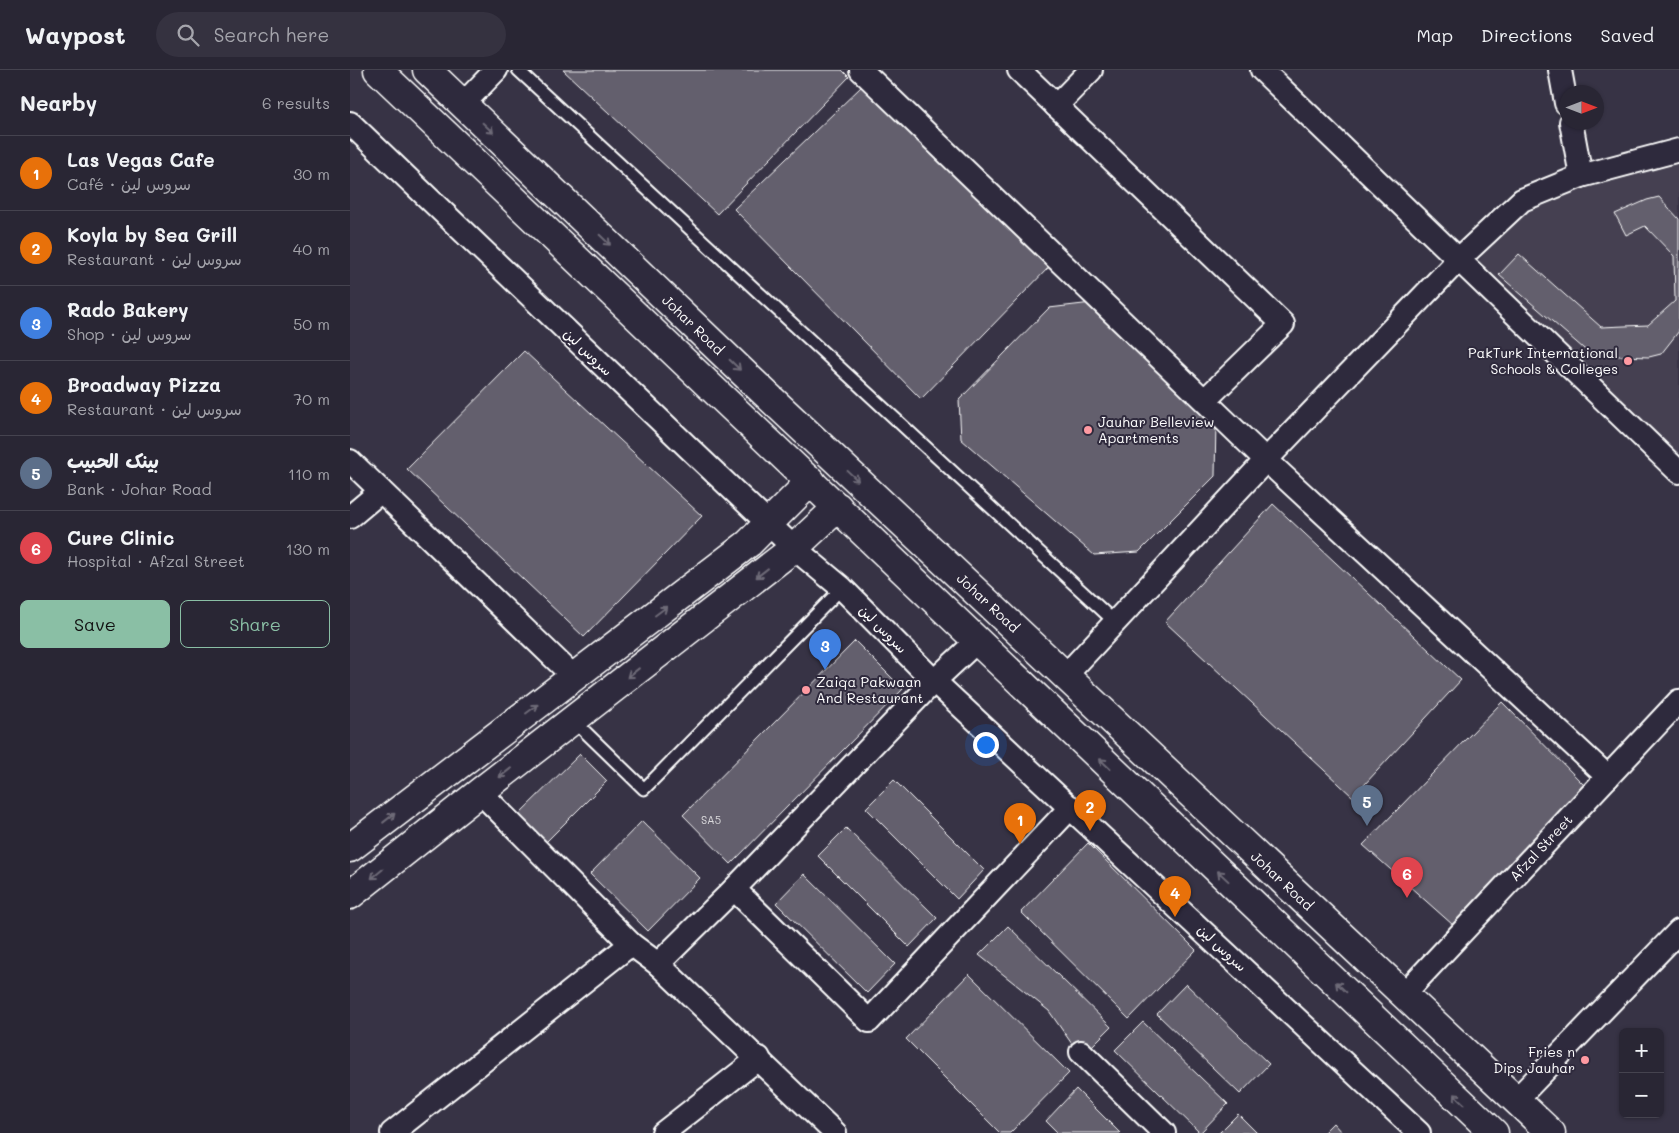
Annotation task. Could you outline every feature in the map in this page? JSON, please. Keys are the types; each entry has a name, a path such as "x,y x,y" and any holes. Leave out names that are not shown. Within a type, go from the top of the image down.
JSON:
{"main road":[{"path":"378,70 1494,1133"},
{"name":"Johar Road","path":"427,70 752,381 1551,1133"},
{"path":"350,848 749,543 810,481"},
{"path":"350,895 794,548 838,507"}],"street":[{"path":"463,104 496,70"},
{"path":"861,70 1266,460 1608,777"},
{"path":"1019,70 1283,324 1205,400"},
{"path":"1056,106 1091,70"},
{"path":"1262,70 1679,472"},
{"path":"1560,70 1563,85"},
{"name":"سروس لین","path":"350,123 794,548 842,588 934,681 1419,1133"},
{"path":"1572,130 1582,176"},
{"path":"1065,676 1266,460 1459,259 1522,200 1582,176 1679,150"},
{"path":"350,461 574,677"},
{"path":"350,517 381,491"},
{"path":"658,964 734,889 934,681 978,641"},
{"name":"Afzal Street","path":"1403,995 1679,701"},
{"path":"480,792 631,944 658,964 836,1133"},
{"path":"734,889 869,1021 1071,807"},
{"path":"1515,1101 1679,931"},
{"path":"392,1133 631,944"},
{"path":"1081,1052 1164,1133"},
{"path":"663,1133 759,1058"}],"lane":[{"path":"518,70 1115,622"},
{"path":"573,720 644,789 842,588"}],"shaded area":[{"name":"PakTurk International Schools & Colleges","path":"1679,153 1679,458 1476,264 1528,198"}],"building":[{"path":"563,70 842,70 849,77 717,214"},
{"path":"862,86 1051,265 921,399 734,209"},
{"path":"1659,197 1679,219 1679,331 1661,354 1649,357 1591,355 1499,275 1519,254 1601,327 1648,325 1675,301 1674,256 1645,226 1626,235 1615,214 1647,200"},
{"name":"Jauhar Belleview Apartments","path":"1092,303 1216,422 1215,476 1139,552 1094,555 961,439 959,400 1049,308"},
{"path":"524,351 702,516 584,637 407,469"},
{"path":"1273,504 1461,680 1353,797 1165,622"},
{"path":"855,641 903,689 731,864 683,815"},
{"path":"1502,702 1585,786 1453,925 1363,845"},
{"path":"580,754 607,781 544,844 517,816"},
{"path":"894,780 984,870 957,899 866,808"},
{"path":"642,821 700,878 648,931 590,874"},
{"path":"846,828 937,918 909,947 818,856"},
{"path":"1088,843 1196,950 1129,1019 1021,912"},
{"path":"804,874 895,964 867,993 776,903"},
{"path":"1008,926 1111,1027 1081,1057 1049,1011 979,955"},
{"path":"969,974 1069,1073 1010,1133 1000,1133 906,1039"},
{"path":"1186,984 1269,1064 1240,1094 1157,1014"},
{"path":"1143,1022 1228,1104 1200,1133 1115,1050"},
{"path":"1076,1089 1120,1133 1058,1133 1046,1121"},
{"path":"1238,1114 1257,1133 1219,1133"},
{"path":"1333,1123 1342,1133 1323,1133"}],"place":[{"name":"PakTurk International Schools & Colleges","path":"1628,361"},
{"name":"Jauhar Belleview Apartments","path":"1088,430"},
{"name":"Rado Bakery","path":"825,670"},
{"name":"Zaiqa Pakwaan And Restaurant","path":"806,690"},
{"name":"بينک الحبيب","path":"1367,826"},
{"name":"Koyla by Sea Grill","path":"1090,831"},
{"name":"Las Vegas Cafe","path":"1020,844"},
{"name":"Cure Clinic","path":"1407,898"},
{"name":"Broadway Pizza","path":"1175,917"},
{"name":"Fries n Dips Jauhar","path":"1585,1060"}]}
